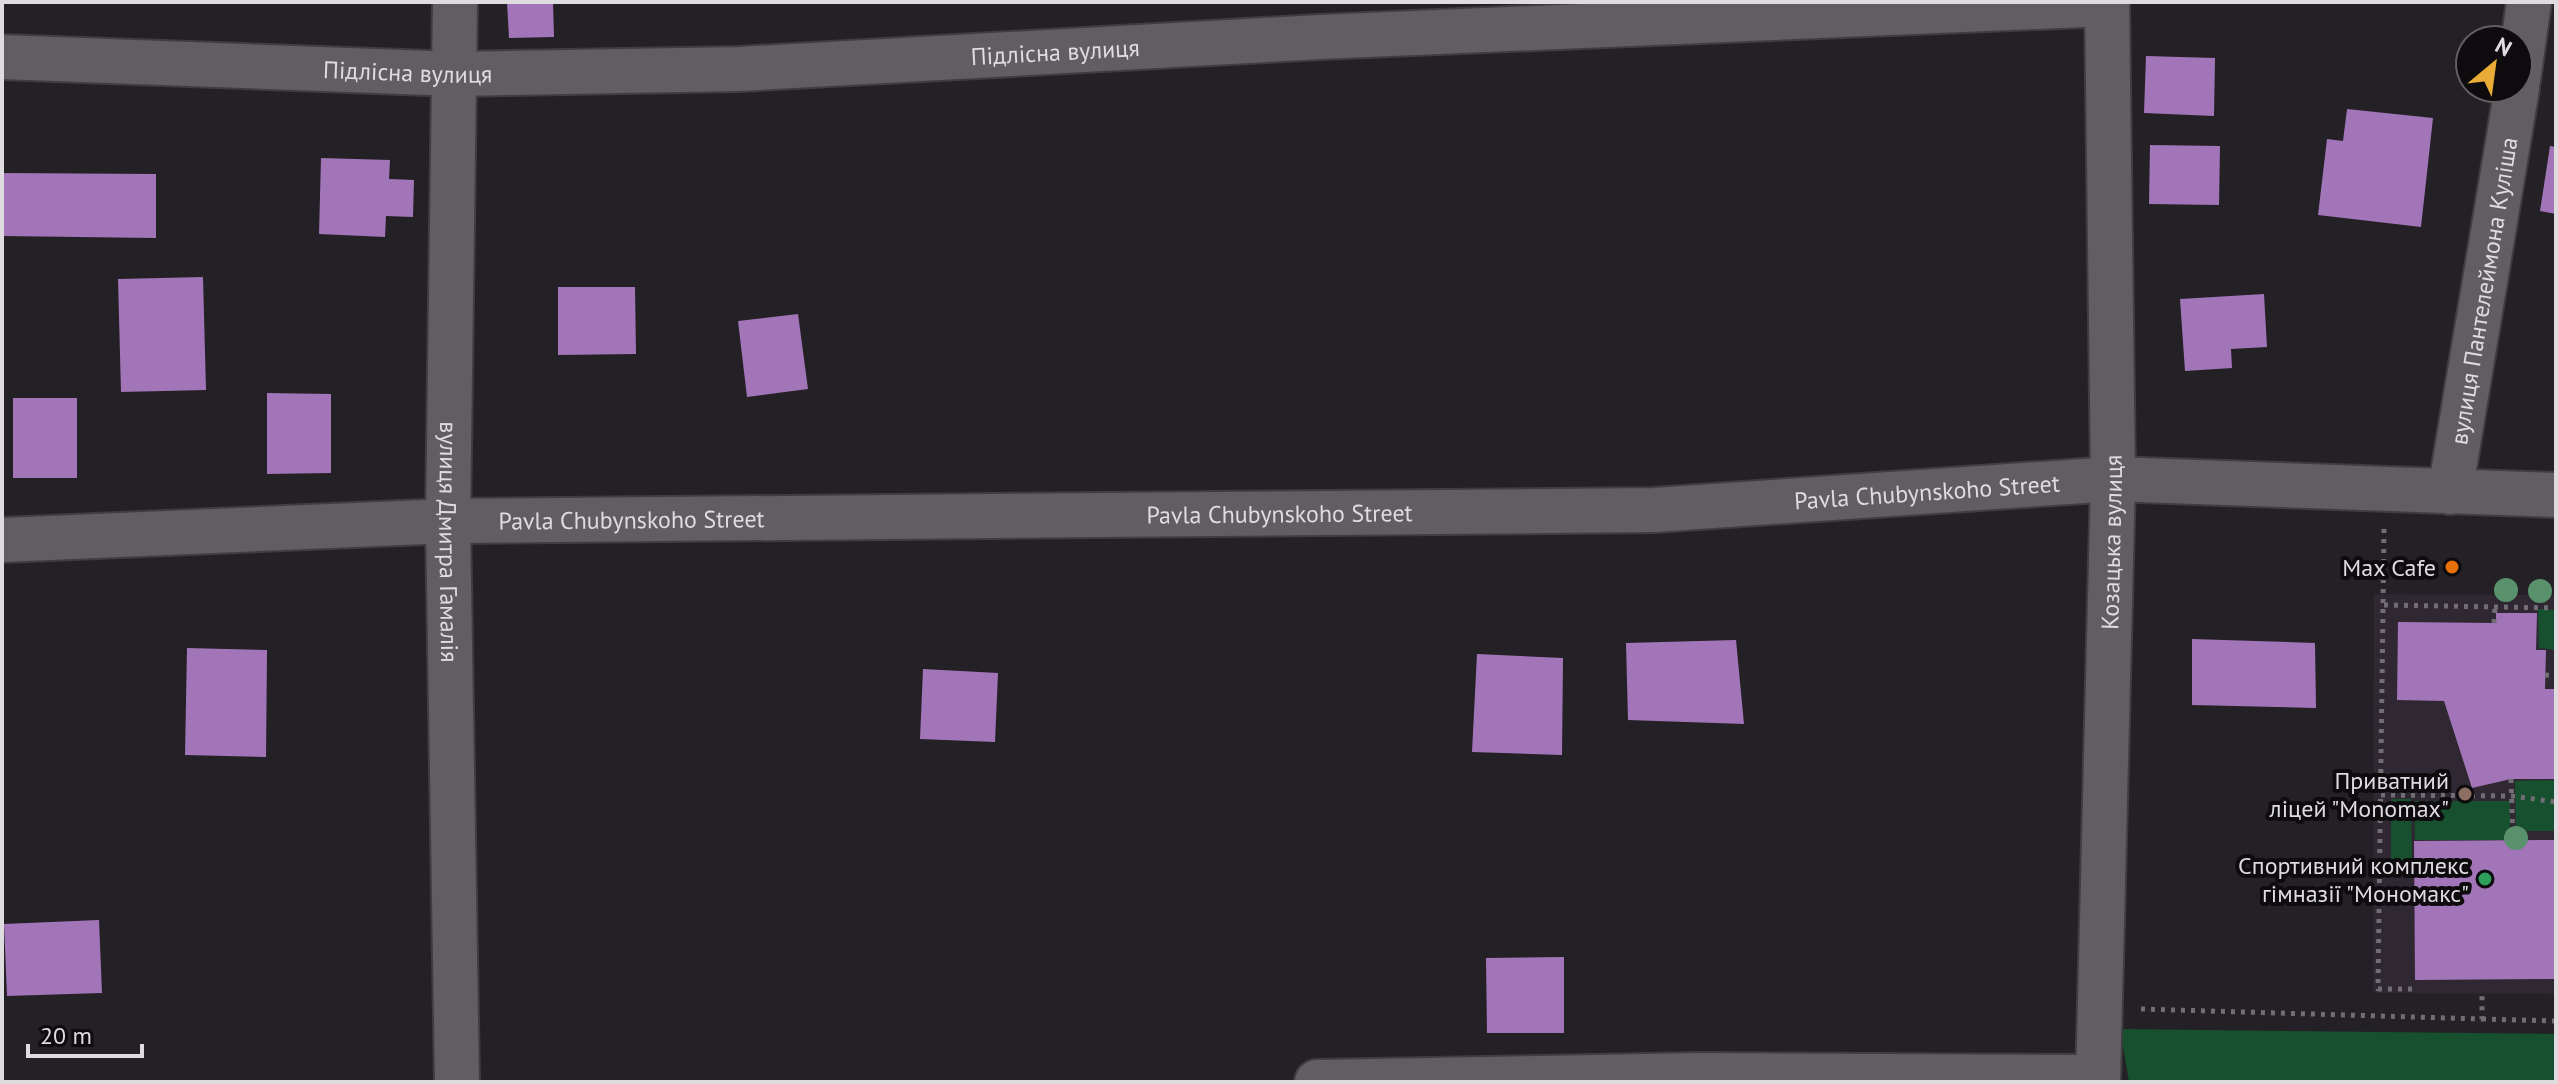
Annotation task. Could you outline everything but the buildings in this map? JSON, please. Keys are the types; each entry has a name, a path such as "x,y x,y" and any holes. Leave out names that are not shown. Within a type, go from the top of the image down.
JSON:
{"street":[{"name":"вулиця Дмитра Гамалія","path":"455,2 448,521 457,1082"},
{"name":"Підлісна вулиця","path":"2,57 456,74 739,69 1336,37 2106,3"},
{"name":"Козацька вулиця","path":"2098,1079 2113,479 2106,3"},
{"name":"вулиця Пантелеймона Куліша","path":"2450,492 2514,104"},
{"name":"Pavla Chubynskoho Street","path":"2,540 448,521 1654,510 2113,479 2556,495"},
{"path":"1317,1082 1701,1075 2098,1079"}],"path":[{"path":"2385,490 2378,989 2417,989"},
{"path":"2384,605 2556,608"},
{"path":"2494,623 2495,607"},
{"path":"2545,675 2556,676"},
{"path":"2511,779 2513,841"},
{"path":"2381,795 2512,796 2556,802"},
{"path":"2482,994 2482,1019"},
{"path":"2100,1008 2556,1021"}],"shaded area":[{"name":"Приватний ліцей \"Monomax\"","path":"2374,594 2556,595 2556,994 2373,993"}],"green space":[{"path":"2538,609 2556,610 2556,650 2539,648"},
{"path":"2556,780 2556,831 2516,831 2515,781"},
{"path":"2391,799 2411,799 2412,862 2391,862"},
{"path":"2414,801 2510,801 2510,840 2415,840"},
{"path":"2120,1029 2556,1034 2556,1082 2129,1082"}],"place":[{"name":"Max Cafe","path":"2452,567"},
{"name":"Приватний ліцей \"Monomax\"","path":"2465,794"},
{"name":"Спортивний комплекс гімназії \"Мономакс\"","path":"2485,879"}]}
